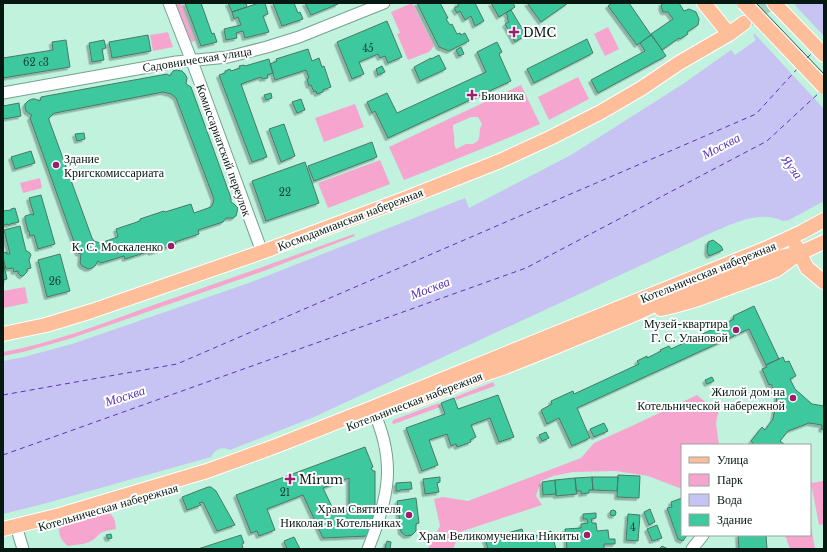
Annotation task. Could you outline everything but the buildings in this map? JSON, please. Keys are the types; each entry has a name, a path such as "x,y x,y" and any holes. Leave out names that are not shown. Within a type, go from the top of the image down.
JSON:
{"main road":[{"path":"704,3 726,30"},
{"path":"744,3 824,87"},
{"path":"774,3 824,55"},
{"name":"Космодамианская набережная","path":"3,334 46,325 92,311 262,252 404,199 504,159 601,112 642,88 741,20"},
{"name":"Котельническая набережная","path":"3,535 12,529 62,521 202,479 358,422 374,412 767,248 824,220"},
{"path":"796,235 800,253 807,268 824,282"},
{"name":"Котельническая набережная","path":"374,412 505,367 635,314 685,291 771,259 800,253 820,244"},
{"path":"776,270 800,253"},
{"path":"635,314 674,306 698,299 776,270 788,268 807,268"}],"street":[{"name":"Комиссариатский переулок","path":"169,3 262,252"},
{"name":"Садовническая улица","path":"3,93 176,62 228,57 267,47 319,30 384,3"},
{"path":"368,549 382,510 388,465 386,447 374,412"},
{"path":"12,529 23,549"},
{"path":"692,549 702,536"}],"green space":[{"path":"175,3 181,3 195,41 191,42"},
{"path":"412,3 434,46 429,52 408,60 397,34 400,33 391,12"},
{"path":"608,27 619,49 605,56 594,34"},
{"path":"168,32 173,47 153,51 150,35"},
{"path":"578,77 589,99 549,120 538,97"},
{"path":"521,85 540,124 404,180 389,147","holes":["471,117 478,117 482,124 478,141 473,144 466,144 456,149 454,143 453,125"]},
{"path":"355,104 364,127 324,142 315,118"},
{"path":"380,160 390,184 328,208 318,183"},
{"path":"40,178 42,188 23,193 20,183"},
{"path":"354,234 355,236 261,272 127,319 69,339 3,356 3,352 39,344 75,333"},
{"path":"25,287 28,303 3,308 3,291"},
{"path":"493,382 495,386 456,400 455,397"},
{"path":"697,395 709,405 719,409 716,423 719,444 681,444 681,489 648,476 616,471 573,472 553,476 541,481 536,496 542,505 460,532 453,549 428,549 440,526 434,499 443,497 468,501 581,458 594,443"},
{"path":"439,403 440,407 394,424 392,423 393,420"},
{"path":"824,481 824,524 819,525 811,483"},
{"path":"108,512 114,519 116,529 99,534 87,543 68,546 61,539 59,529 64,525"},
{"path":"811,527 815,549 790,549 785,536 811,536"}],"water":[{"path":"797,3 824,3 824,253 789,220 783,221 765,217 747,219 713,232 314,417 230,450 224,448 219,449 211,457 3,514 3,361 72,344 249,283 465,198 469,208 571,155 683,84 731,50 735,55 756,40 753,35"}],"pier":[{"path":"793,3 824,36 824,109 753,32"},
{"path":"824,201 824,253 789,220"}],"ferry route":[{"path":"807,58 813,52"},
{"path":"3,395 177,364 756,114 798,68"},
{"path":"3,455 526,268 767,141 820,92"}],"tunnel":[{"path":"745,22 770,3"}],"tram line":[{"path":"756,3 824,74"}],"place":[{"name":"DMC","path":"514,32"},
{"name":"Бионика","path":"472,95"},
{"name":"Здание Кригскомиссариата","path":"56,165"},
{"name":"К. С. Москаленко","path":"171,246"},
{"name":"Музей-квартира Г. С. Улановой","path":"736,330"},
{"name":"Жилой дом на Котельнической набережной","path":"793,398"},
{"name":"Mirum","path":"290,479"},
{"name":"Храм Святителя Николая в Котельниках","path":"409,515"},
{"name":"Храм Великомученика Никиты","path":"587,535"}],"water label":[{"name":"Москва","path":"721,146"},
{"name":"Яуза","path":"792,167"},
{"name":"Москва","path":"430,288"},
{"name":"Москва","path":"125,396"}]}
